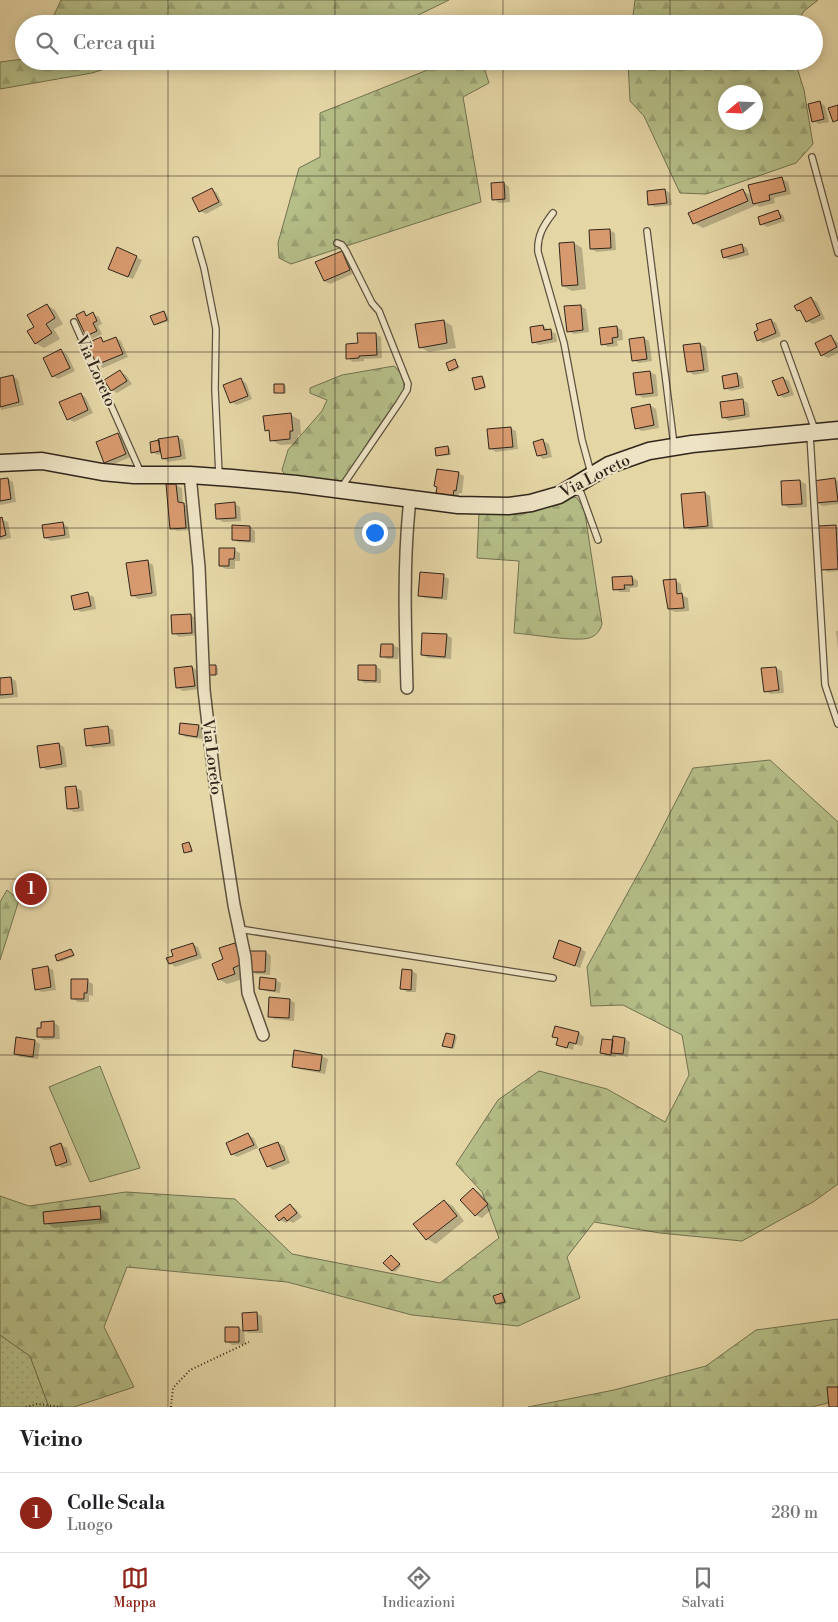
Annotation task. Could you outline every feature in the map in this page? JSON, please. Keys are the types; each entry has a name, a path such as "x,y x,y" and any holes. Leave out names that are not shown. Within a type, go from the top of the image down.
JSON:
{"street":[{"name":"Via Loreto","path":"0,463 42,462 102,472 219,477 458,505 508,506 539,501 568,491 609,465 639,454 674,447 838,430"},
{"name":"Via Loreto","path":"190,475 199,568 202,660 218,809 246,962 248,993 263,1035"},
{"path":"407,688 404,580 410,499"}],"lane":[{"path":"812,157 838,253"},
{"path":"553,213 540,233 538,252 564,343 583,447 592,476"},
{"path":"647,231 674,447"},
{"path":"196,240 204,268 216,329 215,389 219,477"},
{"path":"337,243 342,245 346,251 372,302 379,311 408,384 407,390 399,404 340,490"},
{"name":"Via Loreto","path":"74,322 142,475"},
{"path":"784,344 813,433 825,685 838,724"},
{"path":"568,491 582,493 598,540"},
{"path":"239,929 553,978"}],"path":[{"path":"171,1407 173,1388 190,1370 249,1342"},
{"path":"26,1407 37,1404 62,1407"}],"green space":[{"path":"61,0 449,0 418,15 54,15"},
{"path":"635,0 818,0 802,15 633,15"},
{"path":"15,60 15,70 102,70 0,89 0,62"},
{"path":"428,70 485,70 489,83 463,97 481,202 291,264 279,258 278,243 299,168 320,157 320,113"},
{"path":"628,70 798,70 804,90 813,144 796,163 706,194 680,193 644,116 630,101"},
{"path":"394,366 403,378 403,392 371,437 348,475 340,484 285,475 282,470 288,450 322,411 327,400 310,393 310,388 342,375"},
{"path":"570,496 577,498 585,514 601,627 594,636 583,639 514,633 519,561 477,558 479,513 521,515"},
{"path":"770,760 838,822 838,1184 813,1202 742,1241 660,1233 594,1222 567,1257 580,1298 518,1326 412,1315 287,1282 127,1267 104,1327 134,1387 74,1407 49,1407 30,1356 0,1335 0,1196 29,1206 126,1192 235,1199 292,1254 440,1283 499,1238 482,1192 456,1164 498,1100 539,1071 607,1089 665,1122 689,1075 682,1035 623,1005 591,1006 587,967 649,854 693,768"},
{"path":"7,890 19,900 0,960 0,902"},
{"path":"100,1066 140,1168 90,1182 49,1087"},
{"path":"838,1319 838,1400 812,1407 528,1407 614,1390 706,1366 756,1330"},
{"path":"0,1335 30,1356 49,1407 0,1407"}],"building":[{"path":"820,101 824,119 812,122 808,104"},
{"path":"838,105 838,120 833,122 828,108"},
{"path":"782,177 786,191 769,195 770,200 753,204 748,185"},
{"path":"504,182 505,199 492,200 491,183"},
{"path":"212,188 219,202 199,212 192,198"},
{"path":"665,189 667,203 648,205 647,191"},
{"path":"743,189 748,201 693,224 688,213"},
{"path":"778,210 781,218 760,225 758,217"},
{"path":"610,229 611,248 590,249 589,230"},
{"path":"574,242 578,285 562,286 559,243"},
{"path":"742,244 744,252 723,258 721,250"},
{"path":"117,247 137,256 128,277 108,269"},
{"path":"342,251 350,270 324,281 315,262"},
{"path":"811,297 820,315 806,322 800,310 797,311 794,306"},
{"path":"47,304 55,318 46,324 52,333 35,344 27,331 34,327 27,315"},
{"path":"581,305 583,330 567,332 564,306"},
{"path":"84,311 86,316 93,312 97,321 93,323 97,331 86,336 76,315"},
{"path":"164,311 167,320 154,325 150,316"},
{"path":"771,319 776,333 757,341 754,332 758,330 756,324"},
{"path":"444,320 447,343 419,348 415,324"},
{"path":"543,325 544,330 551,329 552,339 532,343 530,327"},
{"path":"617,326 618,337 612,338 613,343 601,345 599,328"},
{"path":"357,333 376,333 377,355 346,359 346,344 358,343"},
{"path":"831,335 837,347 821,356 815,343"},
{"path":"101,337 103,342 116,337 123,354 96,365 87,343"},
{"path":"644,337 647,359 632,361 629,339"},
{"path":"700,343 704,370 687,372 683,345"},
{"path":"61,349 70,368 52,377 43,358"},
{"path":"455,359 458,367 449,371 446,363"},
{"path":"120,370 127,381 111,391 104,380"},
{"path":"650,371 653,393 636,395 633,373"},
{"path":"737,373 739,386 724,389 722,376"},
{"path":"13,375 19,402 0,407 0,378"},
{"path":"482,376 485,387 475,390 472,378"},
{"path":"783,377 789,392 778,396 772,381"},
{"path":"241,378 248,396 230,403 223,385"},
{"path":"274,384 284,384 284,393 274,393"},
{"path":"81,393 88,410 67,420 59,402"},
{"path":"743,399 745,415 722,418 720,402"},
{"path":"650,404 654,425 635,429 631,408"},
{"path":"291,413 293,431 290,431 290,439 270,441 269,430 265,431 263,416"},
{"path":"511,427 513,447 489,449 487,429"},
{"path":"118,433 126,454 104,463 96,442"},
{"path":"178,436 181,456 162,459 158,439"},
{"path":"543,439 547,454 537,456 533,442"},
{"path":"159,440 160,451 151,453 150,442"},
{"path":"448,446 449,454 436,456 435,448"},
{"path":"437,469 459,472 456,491 454,490 453,496 436,493 437,487 434,486"},
{"path":"8,478 11,499 0,501 0,479"},
{"path":"835,478 838,501 816,503 813,481"},
{"path":"800,480 802,504 782,505 781,481"},
{"path":"166,484 176,484 178,502 184,503 186,528 170,529"},
{"path":"705,492 708,526 684,528 681,494"},
{"path":"235,502 236,518 216,519 215,504"},
{"path":"2,517 6,535 0,537 0,518"},
{"path":"63,522 65,535 44,538 42,525"},
{"path":"232,525 250,526 250,541 232,540"},
{"path":"836,525 838,569 821,570 818,526"},
{"path":"219,548 235,548 234,559 229,559 229,566 219,566"},
{"path":"148,560 152,593 131,596 126,563"},
{"path":"420,572 444,574 442,598 418,596"},
{"path":"632,576 633,585 624,585 625,589 613,590 612,577"},
{"path":"676,579 677,594 682,593 684,608 668,609 663,580"},
{"path":"88,592 91,606 74,610 71,596"},
{"path":"191,614 192,633 172,634 171,615"},
{"path":"422,633 447,634 445,657 421,655"},
{"path":"381,644 393,644 393,657 380,657"},
{"path":"207,665 216,665 216,675 207,675"},
{"path":"358,665 376,665 376,681 358,680"},
{"path":"192,666 195,686 176,688 174,668"},
{"path":"776,667 779,690 764,692 761,668"},
{"path":"11,677 13,694 0,695 0,678"},
{"path":"180,723 199,725 197,737 179,734"},
{"path":"108,726 110,743 86,746 84,729"},
{"path":"59,743 62,764 40,768 37,746"},
{"path":"76,786 79,808 67,809 65,787"},
{"path":"189,842 192,851 184,853 182,844"},
{"path":"559,940 581,948 575,966 553,958"},
{"path":"193,943 197,955 169,964 166,958 173,956 171,950"},
{"path":"235,943 242,964 233,968 235,974 218,980 212,964 223,959 219,948"},
{"path":"71,949 74,955 57,961 55,955"},
{"path":"250,951 266,951 265,972 250,972"},
{"path":"48,966 51,987 35,990 32,969"},
{"path":"402,969 412,970 411,990 400,989"},
{"path":"260,977 276,979 275,991 259,989"},
{"path":"71,979 88,979 87,993 84,993 84,999 71,999"},
{"path":"269,997 290,999 289,1018 268,1017"},
{"path":"54,1021 54,1037 37,1037 37,1028 41,1028 41,1022"},
{"path":"555,1026 579,1032 576,1044 569,1042 567,1048 556,1045 558,1038 552,1037"},
{"path":"446,1033 455,1035 452,1048 442,1046"},
{"path":"613,1036 625,1038 623,1054 611,1053"},
{"path":"16,1037 35,1040 33,1057 14,1054"},
{"path":"602,1039 613,1040 611,1055 600,1053"},
{"path":"294,1050 322,1055 320,1071 292,1067"},
{"path":"248,1133 254,1145 231,1155 226,1143"},
{"path":"278,1142 285,1160 267,1167 259,1149"},
{"path":"61,1143 67,1162 56,1166 50,1147"},
{"path":"473,1188 488,1204 475,1216 460,1200"},
{"path":"444,1200 457,1216 426,1240 413,1224"},
{"path":"290,1204 297,1213 287,1221 284,1217 279,1221 275,1216"},
{"path":"100,1206 101,1219 44,1224 43,1212"},
{"path":"391,1255 400,1264 392,1271 383,1263"},
{"path":"502,1293 505,1302 496,1304 493,1296"},
{"path":"257,1312 258,1330 243,1331 242,1313"},
{"path":"225,1327 239,1327 239,1342 225,1342"},
{"path":"827,1387 838,1387 838,1407 829,1407"}],"place":[{"name":"Colle Scala","path":"31,889"}]}
